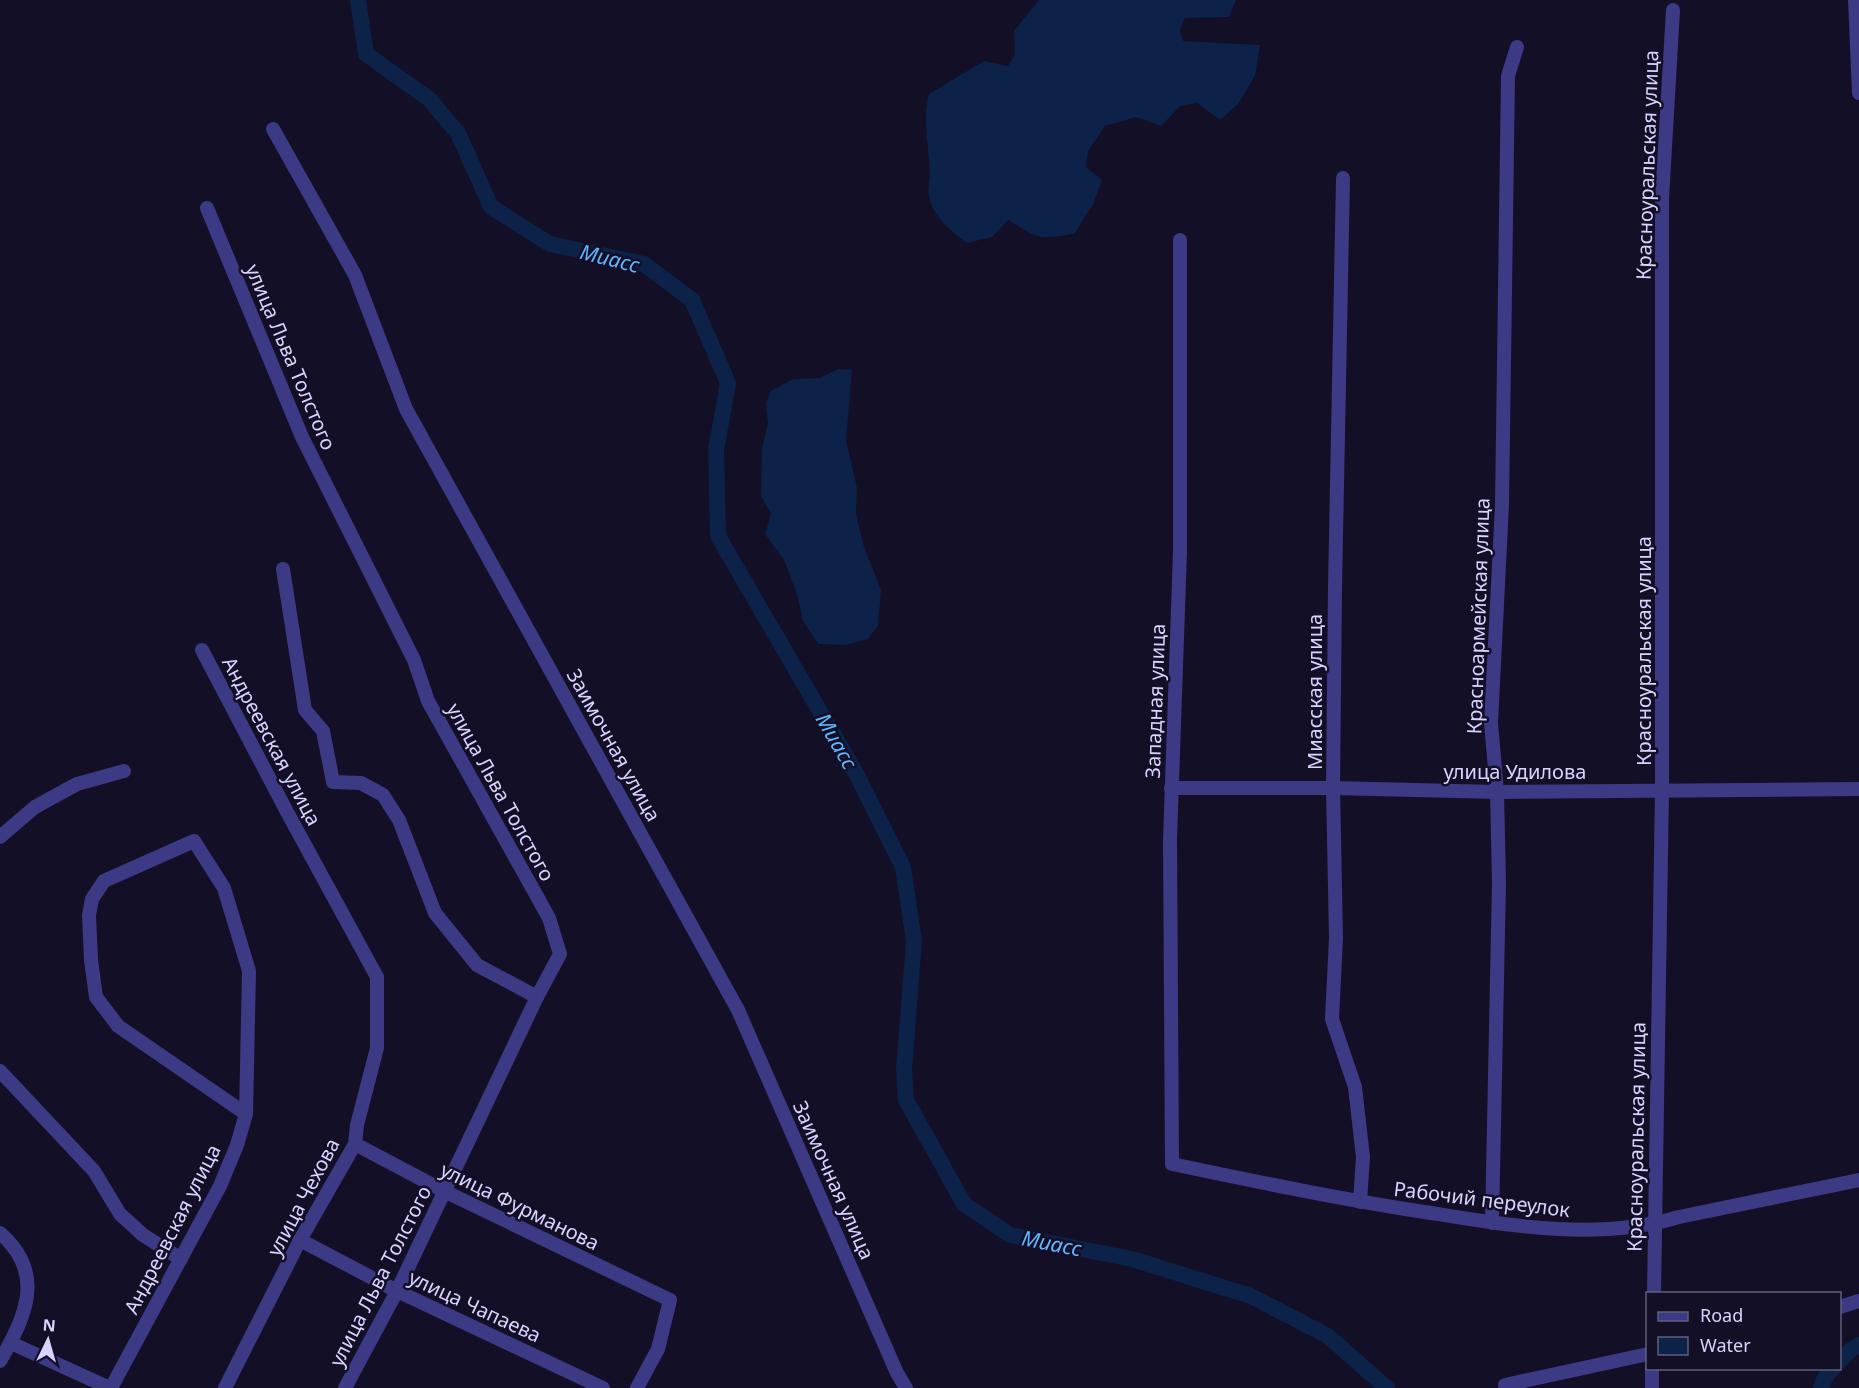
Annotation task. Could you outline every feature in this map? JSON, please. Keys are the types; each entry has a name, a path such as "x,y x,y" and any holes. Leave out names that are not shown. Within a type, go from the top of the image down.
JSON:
{"street":[{"path":"1855,0 1859,93"},
{"name":"Красноуральская улица","path":"1654,1292 1662,790 1662,199 1673,10"},
{"name":"Красноармейская улица","path":"1492,1223 1499,882 1497,792 1491,723 1502,505 1508,76 1517,47"},
{"name":"Заимочная улица","path":"273,129 355,275 406,409 738,1010 906,1388"},
{"name":"Миасская улица","path":"1344,178 1335,587 1333,788 1336,938 1332,1019 1355,1087 1363,1156 1360,1202"},
{"name":"улица Льва Толстого","path":"207,208 302,437 414,660 428,701 549,918 560,954 444,1191 398,1291 346,1388"},
{"name":"Западная улица","path":"1172,1164 1170,840 1180,551 1180,240"},
{"path":"284,569 305,710 323,731 333,782 361,783 382,795 399,820 435,913 477,965 537,998"},
{"name":"Андреевская улица","path":"202,650 377,977"},
{"path":"0,837 35,807 77,784 124,771"},
{"name":"улица Удилова","path":"1171,788 1333,788 1497,792 1859,789"},
{"name":"Андреевская улица","path":"110,1388 220,1186 237,1145 246,1114 249,971 224,888 194,841 104,881 92,899 89,915 96,997 118,1026 246,1114"},
{"name":"улица Чехова","path":"225,1388 300,1239 355,1144 357,1125 376,1048 377,977"},
{"path":"0,1071 94,1171 120,1214 143,1236 181,1259"},
{"name":"улица Фурманова","path":"355,1144 444,1191 670,1300 658,1349 637,1388"},
{"name":"Рабочий переулок","path":"1172,1164 1360,1202 1492,1223 1580,1231 1655,1224 1859,1180"},
{"path":"0,1233 16,1249 27,1272 28,1291 24,1311 11,1343 0,1361"},
{"name":"улица Чапаева","path":"300,1239 398,1291 603,1388"},
{"path":"1841,1306 1859,1301"},
{"path":"11,1343 110,1388"},
{"path":"1505,1386 1646,1354"},
{"path":"1652,1370 1652,1388"}],"water":[{"path":"1039,0 1236,0 1229,17 1185,18 1180,30 1183,41 1260,45 1255,76 1238,104 1220,120 1197,103 1180,106 1161,126 1136,117 1105,126 1088,151 1086,167 1102,180 1093,204 1075,233 1040,237 1008,220 992,237 967,243 949,229 931,205 928,191 930,173 926,124 929,94 984,61 1008,66 1015,54 1014,31"},
{"path":"838,369 852,370 846,440 857,488 856,514 864,547 881,590 878,626 868,639 845,645 818,644 803,621 797,594 784,560 765,534 771,514 761,496 762,448 768,424 766,403 771,391 793,379 820,378"}],"waterway":[{"name":"Миасс","path":"358,0 366,54 429,99 458,133 491,207 550,244 644,264 692,300 728,383 716,450 718,536 857,775 903,867 914,941 904,1070 906,1100 964,1204 1010,1235 1132,1259 1251,1296 1328,1336 1387,1388"},
{"name":"Миасс","path":"1841,1360 1859,1345"},
{"name":"Миасс","path":"1821,1388 1825,1377 1831,1370"}]}
